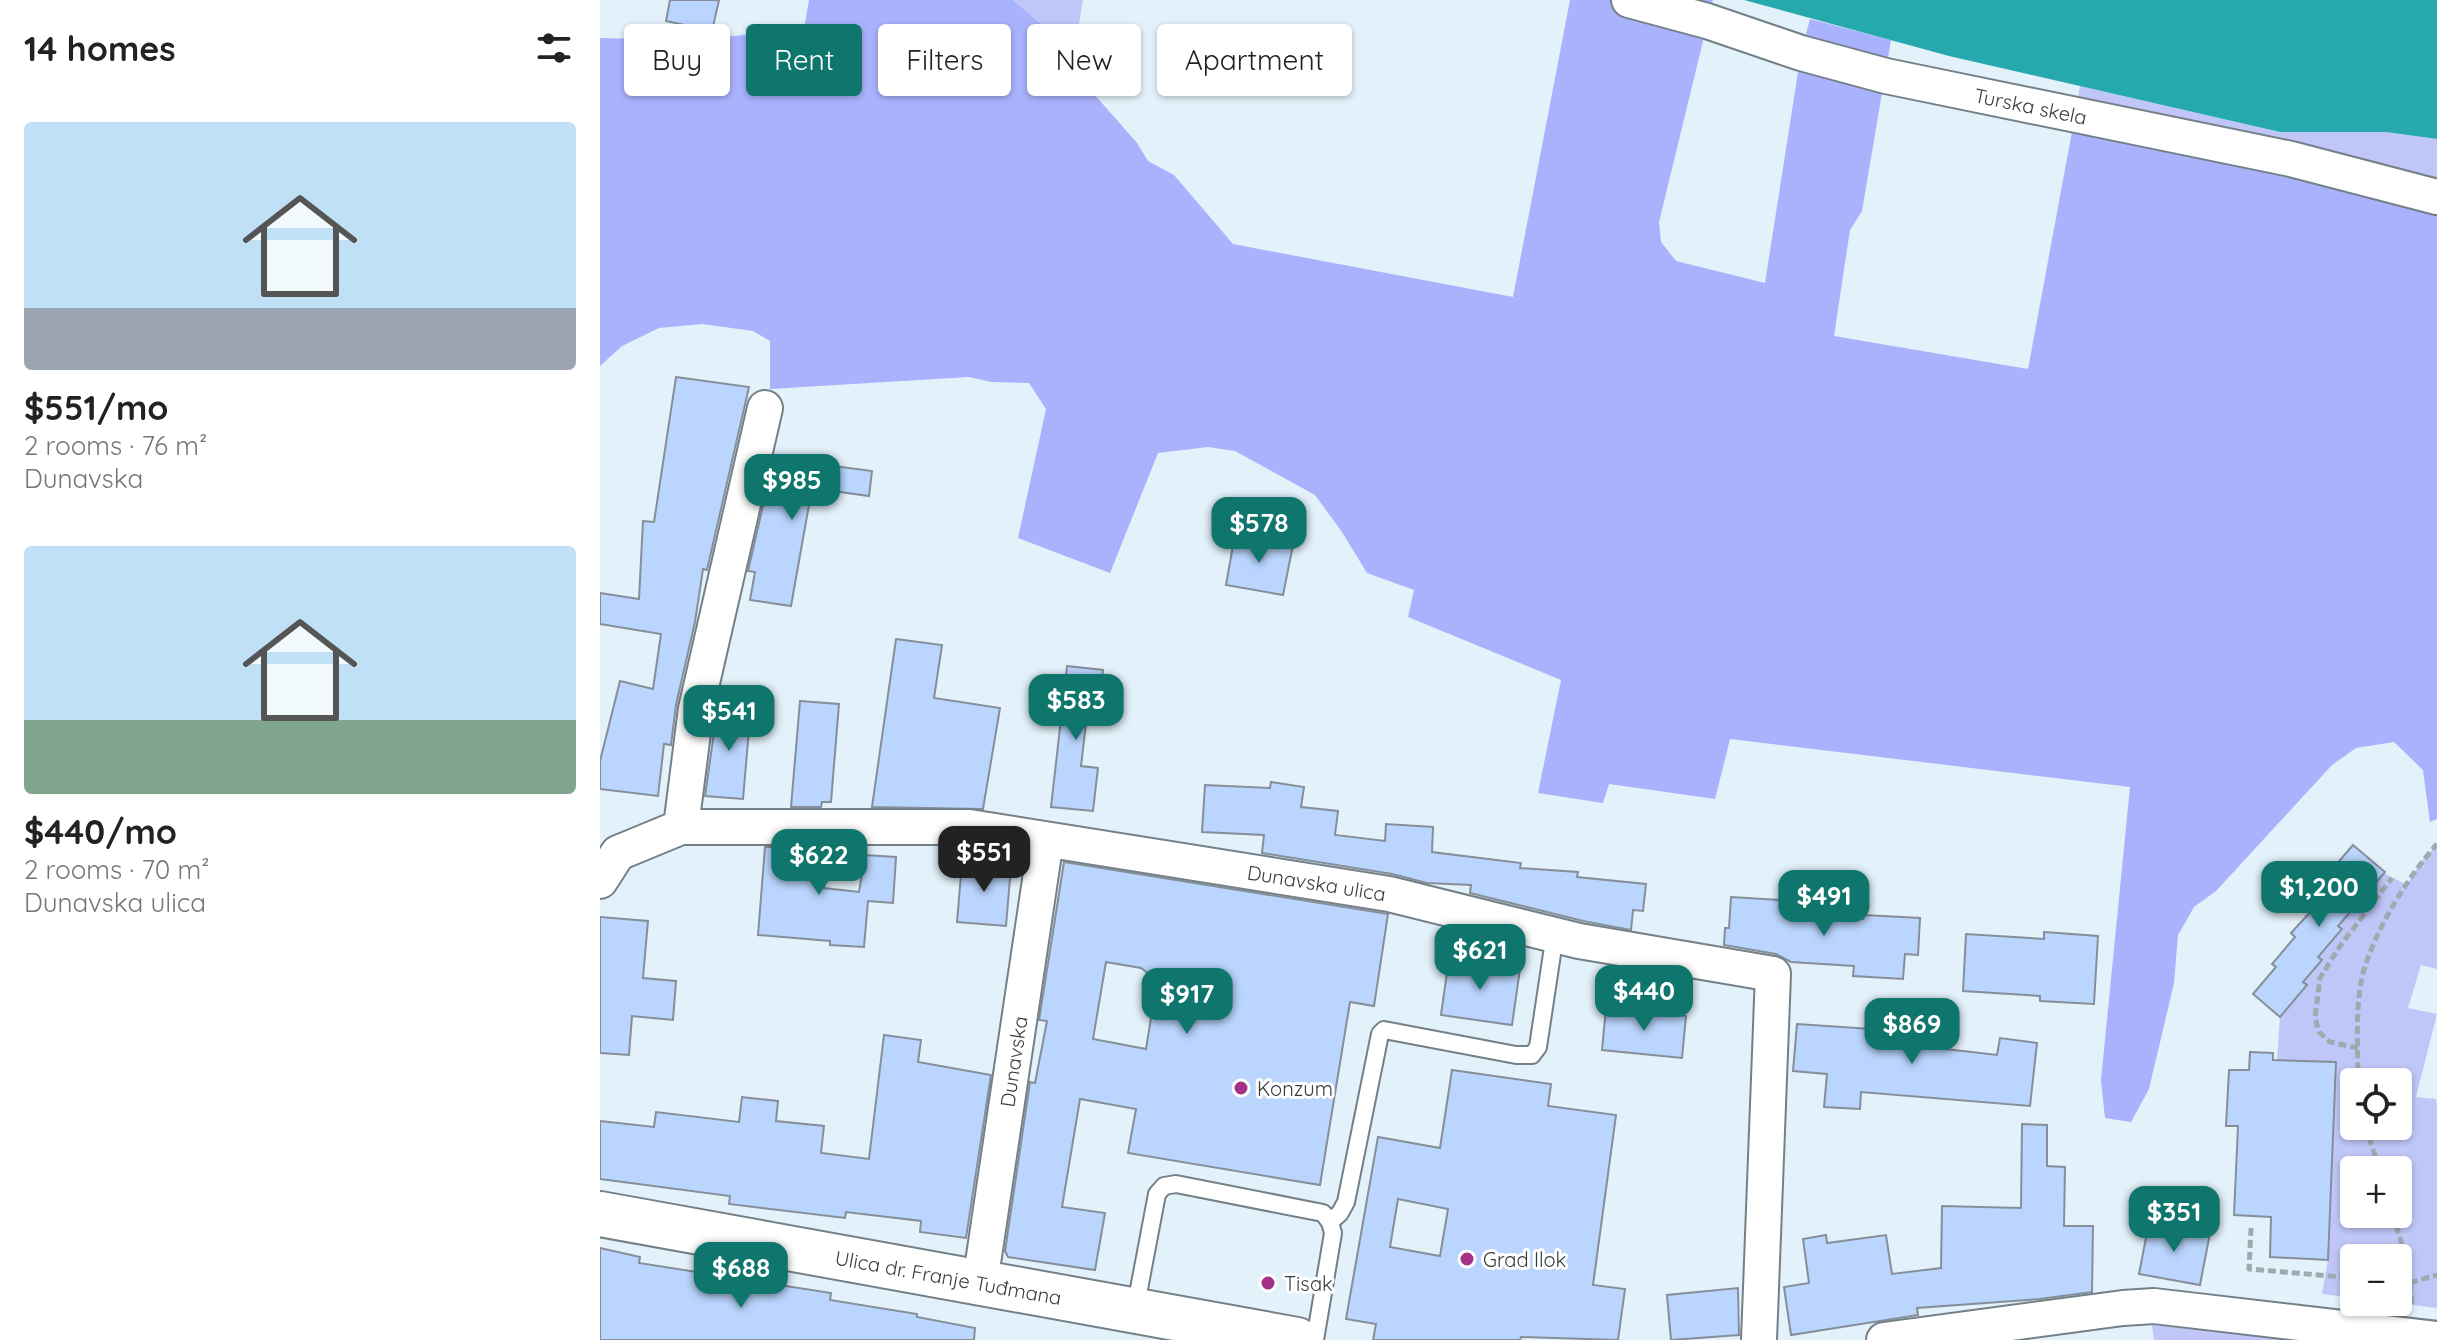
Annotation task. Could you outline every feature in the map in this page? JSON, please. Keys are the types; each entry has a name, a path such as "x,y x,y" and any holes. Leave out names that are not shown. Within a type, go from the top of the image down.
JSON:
{"main road":[{"name":"Ulica dr. Franje Tuđmana","path":"600,1214 1297,1340"}],"street":[{"name":"Turska skela","path":"1629,0 1886,76 2291,159 2437,197"},
{"path":"681,827 696,709 765,408"},
{"name":"Dunavska ulica","path":"600,881 618,853 681,827 969,827 1389,894 1555,934 1773,974 1759,1340"},
{"name":"Dunavska","path":"980,1283 1046,840"},
{"path":"1884,1340 2154,1306 2421,1338"}],"lane":[{"path":"1330,1222 1346,1202 1380,1034 1384,1030 1516,1055 1532,1055 1538,1047 1555,934"},
{"path":"1135,1311 1157,1194 1164,1186 1176,1184 1323,1213 1333,1233 1315,1340"}],"path":[{"path":"2358,1068 2362,979 2372,949 2420,863 2437,844"},
{"path":"2358,1048 2330,1042 2319,1032 2315,1018 2320,978 2340,946 2392,878"},
{"path":"2251,1228 2249,1269 2340,1277"},
{"path":"2412,1282 2437,1275"},
{"path":"2412,1305 2421,1338"}],"shaded area":[{"path":"809,0 1013,0 1041,24 1027,24 1027,96 1096,96 1137,143 1148,161 1174,175 1233,244 1513,297 1570,0 1713,0 1659,222 1661,242 1676,261 1765,283 1801,53 1810,19 1891,40 1862,211 1850,230 1834,336 2028,369 2073,126 2437,208 2437,819 2430,822 2423,770 2394,742 2356,748 2332,765 2216,891 2194,907 2178,935 2174,983 2149,1089 2131,1122 2105,1118 2101,1080 2130,787 1730,739 1715,799 1609,784 1603,803 1538,793 1561,680 1408,617 1414,590 1367,573 1315,495 1235,451 1208,447 1158,453 1110,573 1018,538 1046,409 1029,383 991,382 969,377 770,389 770,341 753,331 702,324 659,328 622,346 600,366 600,38 624,39 624,96 730,96 730,36 746,35 746,96 862,96 862,24 805,24"},
{"path":"1013,0 1083,0 1079,24 1041,24"},
{"path":"1744,0 2437,0 2437,139 2386,132 2280,132 1949,56"},
{"path":"2080,86 2280,132 2386,132 2437,139 2437,208 2073,126"},
{"path":"2437,844 2437,969 2421,965 2408,1008 2437,1014 2416,1097 2436,1099 2437,1105 2437,1308 2412,1305 2412,1244 2340,1244 2340,1296 2322,1294 2328,1260 2336,1062 2277,1060 2280,1017 2307,986 2303,982 2322,960 2318,957 2342,930 2338,926 2384,873 2407,885 2420,863"},
{"path":"2151,1320 2326,1340 2154,1340"}],"building":[{"path":"670,0 719,0 714,24 666,21"},
{"path":"676,377 749,387 707,570 703,569 671,745 664,744 658,796 600,789 600,761 620,681 653,689 661,634 600,624 600,593 639,599 643,521 654,522"},
{"path":"774,458 872,471 869,496 812,488 791,606 750,600 755,572 748,571"},
{"path":"1235,534 1293,545 1283,595 1226,585"},
{"path":"896,639 942,645 934,698 1000,708 983,809 872,807"},
{"path":"1067,666 1103,670 1100,699 1089,698 1081,766 1098,768 1093,811 1051,807"},
{"path":"800,701 839,704 831,802 822,802 821,807 791,807"},
{"path":"718,704 751,707 743,799 705,796"},
{"path":"1271,782 1304,787 1301,807 1338,811 1335,835 1385,841 1386,824 1433,827 1432,852 1521,863 1520,868 1578,872 1577,877 1646,884 1643,911 1633,910 1631,930 1470,893 1471,885 1427,883 1392,874 1262,853 1264,835 1202,832 1205,785 1270,788"},
{"path":"2353,845 2385,872 2338,926 2342,929 2318,957 2322,960 2303,982 2307,985 2280,1017 2253,994 2276,967 2272,964 2295,937 2291,933 2315,907 2310,903 2333,877 2328,874"},
{"path":"765,847 818,847 818,851 827,852 824,888 859,892 865,855 896,857 893,903 868,901 864,947 758,935"},
{"path":"962,862 1011,866 1006,926 957,922"},
{"path":"1064,862 1388,914 1374,1006 1350,1002 1320,1185 1128,1153 1136,1109 1080,1099 1062,1207 1105,1213 1095,1270 1008,1257 1005,1251 1030,1082 1035,1083 1047,1021 1039,1020","holes":["1106,962 1141,968 1157,980 1146,1049 1093,1039"]},
{"path":"1731,897 1782,900 1781,913 1863,919 1864,915 1920,918 1918,955 1905,954 1903,979 1853,976 1854,966 1791,962 1776,954 1724,945 1725,928 1729,928"},
{"path":"600,917 648,921 643,978 676,981 673,1020 632,1016 629,1055 600,1053"},
{"path":"2044,932 2098,936 2094,1004 2040,1001 2040,996 1963,991 1966,934 2044,939"},
{"path":"1449,958 1520,969 1512,1025 1441,1015"},
{"path":"1606,1008 1686,1016 1682,1058 1602,1050"},
{"path":"1797,1024 1886,1030 1886,1026 1947,1033 1946,1049 1997,1055 2000,1038 2037,1043 2030,1106 1861,1092 1860,1109 1824,1107 1827,1074 1793,1071"},
{"path":"884,1035 921,1040 918,1062 991,1075 966,1238 920,1232 921,1221 846,1212 845,1218 729,1204 730,1196 600,1179 600,1121 654,1127 656,1112 739,1122 742,1097 778,1101 776,1121 824,1126 821,1153 869,1159"},
{"path":"2250,1052 2273,1053 2273,1060 2336,1062 2328,1260 2270,1257 2271,1217 2234,1215 2238,1126 2226,1126 2229,1070 2249,1070"},
{"path":"1452,1070 1551,1084 1548,1106 1616,1115 1593,1285 1625,1289 1618,1340 1521,1337 1520,1340 1373,1340 1376,1324 1346,1319 1378,1137 1440,1148","holes":["1398,1199 1448,1209 1440,1256 1390,1247"]},
{"path":"2022,1124 2047,1125 2047,1166 2065,1167 2064,1226 2093,1226 2092,1292 1917,1308 1918,1315 1791,1335 1784,1287 1809,1283 1803,1239 1826,1235 1827,1243 1886,1235 1892,1274 1941,1268 1942,1206 2021,1208"},
{"path":"2149,1222 2210,1233 2200,1285 2139,1274"},
{"path":"600,1248 640,1257 639,1263 831,1293 830,1300 917,1314 917,1317 975,1328 974,1340 600,1340"},
{"path":"1738,1288 1739,1335 1671,1340 1667,1295"}],"place":[{"name":"Konzum","path":"1241,1088"},
{"name":"Grad Ilok","path":"1467,1259"},
{"name":"Tisak","path":"1268,1283"}]}
